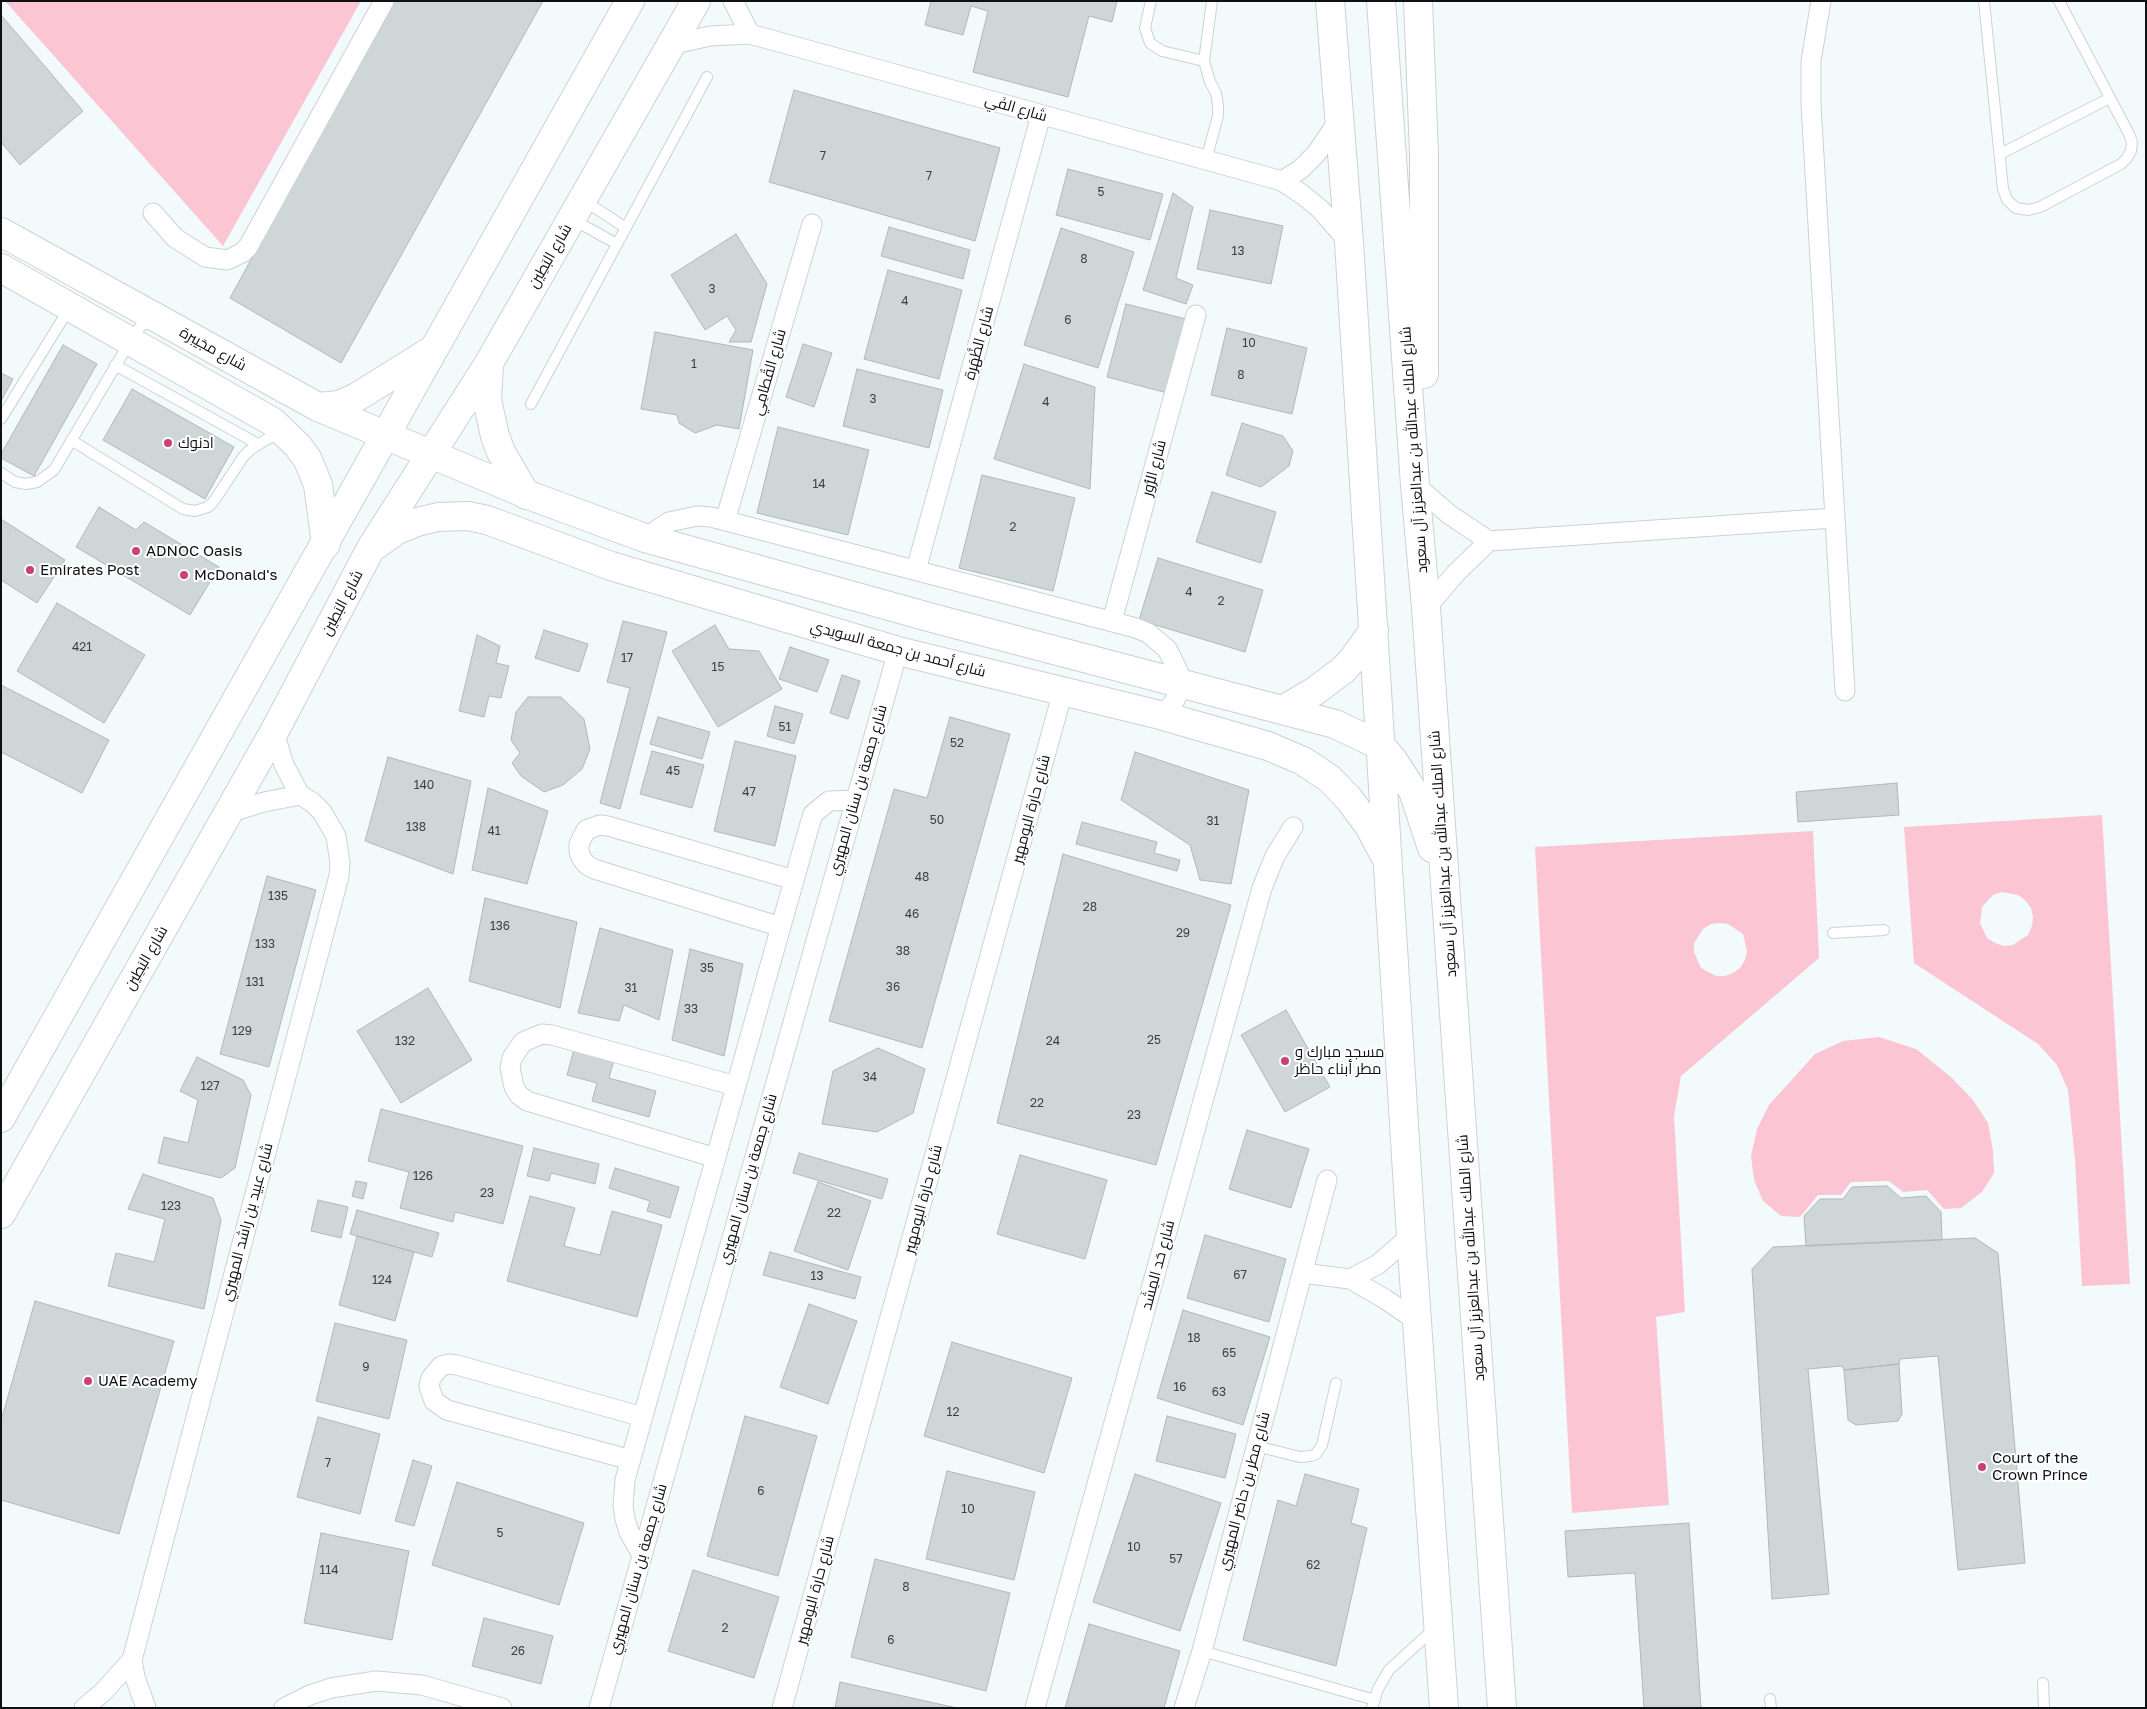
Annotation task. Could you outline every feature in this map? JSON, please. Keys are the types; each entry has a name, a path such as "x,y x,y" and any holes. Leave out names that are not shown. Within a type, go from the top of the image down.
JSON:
{"main road":[{"path":"3,1109 326,544 630,1"},
{"name":"شارع البَطِين","path":"1,1214 274,732 371,548 489,363 696,1"},
{"path":"1330,1 1349,242 1411,1236 1444,1708"},
{"name":"شارع الملك عبدالله بن عبدالعزيز آل سعود","path":"1381,1 1426,608 1502,1708"},
{"path":"1416,485 1422,446 1425,406 1424,154 1418,1"},
{"name":"شارع مجَيبرة","path":"1,232 318,407 430,455"},
{"path":"1,268 261,414 287,434 308,460 315,477 326,544"},
{"path":"318,407 338,405 357,397 435,348"},
{"path":"489,363 487,400 495,436 501,452 529,496"},
{"path":"430,455 529,496 645,538 936,619 1336,724 1381,746 1404,775 1413,791 1426,827 1446,898"},
{"path":"513,530 514,514 529,496"},
{"name":"شارع أحمد بن جمعة السويدي","path":"371,548 397,530 417,522 438,517 468,516 487,520 611,566 898,651 1160,714 1268,746 1303,761 1330,779 1349,799 1369,826 1388,863"},
{"path":"898,651 908,635 936,619"},
{"path":"1283,710 1321,687 1343,670 1374,630"}],"street":[{"path":"153,214 175,238 205,256 227,260 242,253 253,238 384,1"},
{"path":"733,1 750,34"},
{"path":"1821,1 1811,61 1811,104 1845,691"},
{"name":"شارع الفَي","path":"670,45 710,36 750,34 1282,181 1320,209 1349,242"},
{"name":"شارع الظَّهَرة","path":"916,570 1041,115"},
{"path":"1282,181 1301,169 1316,154 1339,120"},
{"name":"شارع القُطامِي","path":"726,521 812,224"},
{"name":"شارع الزُّور","path":"1112,621 1196,315"},
{"path":"1416,485 1450,515 1489,541 1835,518"},
{"path":"645,538 657,529 682,518 711,517 1112,621 1148,633 1158,640 1174,659 1180,683 1172,705 1160,714"},
{"path":"1426,608 1456,573 1489,541"},
{"name":"شارع جمعة بن سنان المهيري","path":"599,1708 898,651"},
{"name":"شارع حارة البومهير","path":"782,1708 1063,691"},
{"name":"شارع عبيد بن راشد المهيري","path":"146,1708 135,1677 132,1660 339,876 339,849 330,823 312,802 300,795 284,765 274,732"},
{"path":"228,813 264,802 300,795"},
{"path":"642,1555 629,1532 623,1506 625,1480 794,880 813,814 828,801 855,800"},
{"path":"781,927 594,869 582,860 579,844 586,830 600,825 608,826 794,880"},
{"name":"شارع حَد المِشَد","path":"1035,1708 1262,888 1275,856 1293,826"},
{"path":"716,1158 527,1101 519,1095 514,1087 510,1067 512,1058 523,1042 542,1034 552,1035 736,1086"},
{"name":"شارع مطر بن حاضر المهيري","path":"1184,1708 1202,1650 1327,1180"},
{"path":"1350,1279 1377,1265 1411,1236"},
{"path":"1302,1273 1350,1279 1385,1299 1417,1321"},
{"path":"631,1460 447,1410 434,1401 429,1386 431,1378 441,1366 457,1365 643,1416"},
{"name":"شارع عبيد بن راشد المهيري","path":"84,1708 103,1692 132,1660"},
{"path":"284,1708 310,1695 330,1688 376,1681 422,1686 502,1708"}],"lane":[{"path":"1151,1 1145,28 1150,43 1162,51 1204,61"},
{"path":"1206,160 1218,116 1218,105 1204,61 1212,1"},
{"path":"1984,1 2003,188 2008,200 2016,208 2028,210 2040,207 2121,164 2131,151 2132,142 2059,1"},
{"path":"531,404 707,78"},
{"path":"2000,154 2110,98"},
{"path":"577,209 626,228"},
{"path":"577,209 617,244"},
{"path":"1,419 70,306"},
{"path":"1,473 15,482 26,484 36,482 54,470 130,340 141,326 158,319"},
{"path":"115,365 258,444"},
{"path":"71,440 183,509 195,511 208,506 214,501 243,457 258,444 267,439 287,434"},
{"path":"1832,933 1884,930"},
{"path":"1256,1446 1300,1457 1316,1454 1322,1444 1336,1383"},
{"path":"1202,1650 1374,1704 1389,1670 1438,1626"},
{"path":"2043,1683 2044,1708"}],"shaded area":[{"path":"5,1 361,1 223,246"},
{"path":"2102,815 2130,1284 2082,1286 2075,1160 2068,1090 2057,1065 2038,1044 1914,963 1904,827","holes":["2002,892 2018,895 2031,908 2033,917 2028,935 2013,945 2004,946 1995,943 1987,938 1980,923 1982,907 1993,895"]},
{"path":"1813,831 1819,958 1681,1076 1674,1116 1685,1312 1656,1317 1669,1505 1572,1513 1535,847","holes":["1711,924 1728,924 1743,934 1747,951 1745,960 1740,968 1733,973 1725,976 1716,976 1701,968 1694,952 1694,943 1703,929"]},
{"path":"1879,1037 1916,1049 1951,1077 1973,1100 1988,1123 1993,1151 1994,1173 1982,1192 1961,1208 1944,1209 1927,1190 1903,1192 1889,1181 1851,1182 1841,1195 1818,1195 1800,1217 1781,1216 1763,1201 1754,1180 1751,1156 1757,1129 1769,1105 1815,1054 1843,1041"}],"building":[{"path":"392,1 543,1 341,363 230,298"},
{"path":"931,1 1117,1 1112,22 1089,16 1068,97 973,72 988,11 971,6 963,35 925,25"},
{"path":"1,15 83,111 20,165 1,142"},
{"path":"794,90 1000,148 975,241 769,182"},
{"path":"1068,169 1163,194 1150,240 1056,215"},
{"path":"1173,193 1193,207 1176,278 1193,285 1186,304 1143,290"},
{"path":"1210,210 1283,226 1271,284 1197,269"},
{"path":"889,227 970,250 963,279 881,256"},
{"path":"1061,228 1134,252 1098,368 1024,345"},
{"path":"736,234 767,284 751,342 729,342 736,330 727,316 705,330 671,275"},
{"path":"888,270 962,290 939,379 864,359"},
{"path":"1126,304 1190,320 1171,394 1107,377"},
{"path":"1227,328 1307,348 1292,414 1211,395"},
{"path":"655,332 753,350 739,429 717,425 695,433 679,423 677,415 641,409"},
{"path":"803,344 832,353 814,407 786,397"},
{"path":"63,345 97,364 34,476 1,458 1,454"},
{"path":"1024,364 1095,387 1090,489 994,459"},
{"path":"857,369 943,390 929,448 843,426"},
{"path":"1,373 13,379 1,401"},
{"name":"ادنوك","path":"132,389 234,447 205,499 103,440"},
{"path":"1242,423 1283,436 1293,451 1289,466 1261,487 1226,475"},
{"path":"778,427 869,450 848,535 757,513"},
{"path":"982,475 1075,498 1053,591 959,568"},
{"path":"1212,492 1276,512 1261,563 1196,542"},
{"path":"99,507 136,530 144,522 219,567 190,615 76,547"},
{"name":"Emirates Post","path":"1,519 65,560 37,603 1,580"},
{"path":"1158,558 1263,590 1245,652 1139,620"},
{"path":"57,603 145,655 104,723 17,671"},
{"path":"623,621 667,632 620,809 600,803 630,688 607,682"},
{"path":"715,625 729,649 759,651 782,689 718,727 672,651"},
{"path":"544,630 588,644 579,672 535,658"},
{"path":"477,635 500,646 496,663 509,666 501,698 489,696 484,717 459,711"},
{"path":"790,647 829,660 817,692 779,679"},
{"path":"842,675 860,681 848,719 830,713"},
{"path":"1,685 109,740 82,793 1,752"},
{"path":"528,697 561,697 584,719 590,749 582,769 563,785 544,792 521,776 512,763 520,753 511,740 516,712"},
{"path":"775,706 803,714 794,744 767,736"},
{"path":"658,717 710,732 702,759 650,744"},
{"path":"950,717 1010,734 922,1048 829,1021 894,789 927,798"},
{"path":"735,741 796,756 775,846 714,831"},
{"path":"652,751 704,765 692,808 640,794"},
{"path":"1135,752 1249,790 1231,884 1200,880 1190,845 1121,800"},
{"path":"388,757 471,781 453,874 365,841"},
{"path":"1897,783 1899,815 1798,822 1796,792"},
{"path":"488,788 548,811 527,884 472,870"},
{"path":"1082,822 1157,842 1154,853 1180,860 1177,871 1076,844"},
{"path":"1063,854 1231,905 1156,1165 997,1123"},
{"path":"267,876 316,890 269,1067 220,1054"},
{"path":"485,898 577,922 560,1008 469,981"},
{"path":"600,928 673,950 659,1020 624,1005 619,1021 578,1013"},
{"path":"690,949 743,964 724,1056 672,1040"},
{"path":"428,988 472,1060 401,1103 357,1031"},
{"name":"مسجد مبارك و مطر أبناء حاظر","path":"1286,1010 1330,1087 1285,1112 1241,1035"},
{"path":"878,1048 925,1069 913,1113 877,1132 822,1124 833,1071"},
{"path":"574,1049 614,1060 609,1078 656,1091 649,1117 592,1101 597,1083 567,1075"},
{"path":"197,1057 243,1080 251,1095 235,1168 221,1178 158,1163 164,1137 188,1143 198,1100 180,1091"},
{"path":"381,1109 523,1146 503,1224 455,1212 453,1222 400,1208 409,1172 368,1161"},
{"path":"1247,1130 1309,1149 1291,1208 1229,1189"},
{"path":"534,1148 599,1164 595,1184 551,1173 549,1181 527,1176"},
{"path":"799,1153 888,1179 882,1199 793,1173"},
{"path":"1020,1155 1107,1180 1085,1259 997,1234"},
{"path":"615,1168 679,1187 670,1218 647,1211 650,1201 609,1188"},
{"path":"143,1174 213,1198 221,1220 204,1309 108,1286 116,1253 154,1262 165,1219 128,1209"},
{"path":"356,1181 367,1183 363,1199 352,1196"},
{"path":"818,1182 871,1201 848,1270 794,1251"},
{"path":"1887,1186 1901,1198 1926,1196 1941,1212 1942,1240 1806,1246 1804,1216 1820,1199 1843,1199 1852,1187"},
{"path":"530,1196 575,1208 564,1246 600,1255 612,1211 662,1225 637,1317 507,1281"},
{"path":"318,1200 348,1207 341,1238 311,1231"},
{"path":"357,1210 439,1233 432,1257 350,1234"},
{"path":"1205,1235 1286,1259 1269,1322 1187,1298"},
{"path":"357,1236 414,1252 395,1321 339,1305"},
{"name":"Court of the Crown Prince","path":"1975,1238 1998,1253 2025,1563 1958,1570 1938,1356 1900,1359 1899,1364 1844,1370 1842,1366 1808,1369 1829,1594 1772,1599 1752,1269 1773,1247"},
{"path":"770,1252 861,1277 855,1299 763,1275"},
{"name":"UAE Academy","path":"35,1301 174,1341 119,1534 1,1500 1,1421"},
{"path":"809,1304 857,1321 828,1404 780,1387"},
{"path":"1183,1310 1270,1337 1243,1425 1157,1398"},
{"path":"335,1323 407,1340 389,1419 316,1401"},
{"path":"952,1342 1072,1378 1044,1473 924,1436"},
{"path":"1899,1364 1902,1414 1898,1421 1856,1425 1848,1420 1844,1370"},
{"path":"745,1416 817,1436 778,1576 707,1556"},
{"path":"1167,1416 1236,1434 1225,1478 1156,1461"},
{"path":"318,1417 380,1434 360,1514 297,1497"},
{"path":"413,1460 432,1466 414,1526 395,1521"},
{"path":"947,1471 1035,1492 1014,1580 926,1559"},
{"path":"1135,1474 1221,1503 1180,1631 1093,1602"},
{"path":"1305,1474 1359,1489 1351,1523 1367,1528 1336,1666 1243,1640 1278,1500 1296,1506"},
{"path":"457,1482 584,1523 559,1605 432,1565"},
{"path":"1689,1523 1701,1708 1644,1708 1635,1573 1568,1577 1565,1531"},
{"path":"321,1533 409,1551 392,1640 304,1623"},
{"path":"875,1559 1010,1593 986,1691 851,1657"},
{"path":"693,1570 779,1597 754,1678 668,1651"},
{"path":"484,1618 553,1636 541,1684 472,1666"},
{"path":"1089,1624 1180,1651 1164,1708 1065,1708"},
{"path":"840,1682 957,1708 835,1708"}],"place":[{"name":"ادنوك","path":"168,443"},
{"name":"ADNOC Oasis","path":"136,551"},
{"name":"Emirates Post","path":"30,570"},
{"name":"McDonald's","path":"184,575"},
{"name":"مسجد مبارك و مطر أبناء حاظر","path":"1285,1061"},
{"name":"UAE Academy","path":"88,1381"},
{"name":"Court of the Crown Prince","path":"1982,1467"}]}
